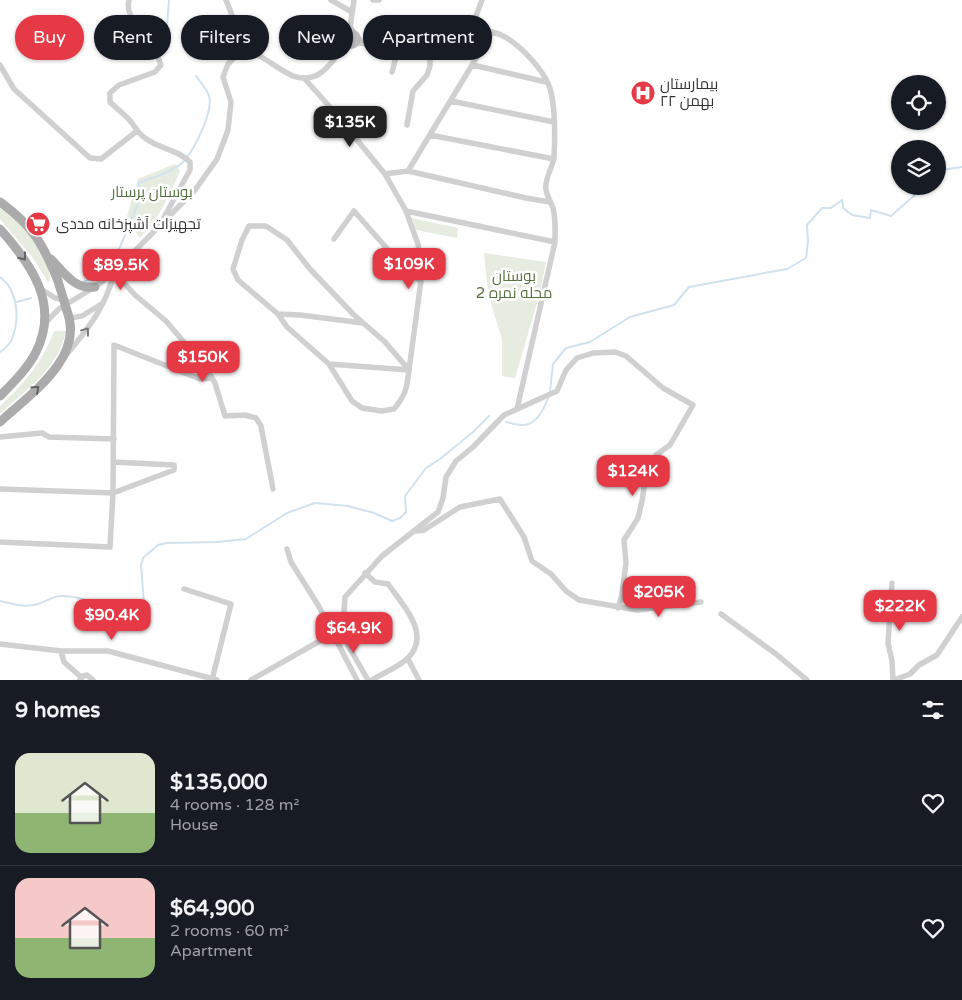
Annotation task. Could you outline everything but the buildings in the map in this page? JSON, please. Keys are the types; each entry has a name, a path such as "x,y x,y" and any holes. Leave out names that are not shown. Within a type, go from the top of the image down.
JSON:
{"main road":[{"path":"0,202 28,225 40,240 68,308 72,332 64,358 50,376 0,422"},
{"path":"0,229 28,264 41,289 46,322 36,353 0,396"},
{"path":"47,255 74,283 86,288 94,287"}],"street":[{"path":"129,0 130,15 156,52 161,65 156,72 119,85 110,93 110,102 132,122 144,138 155,145 183,155 190,162 190,170 161,223"},
{"path":"226,0 232,15"},
{"path":"331,0 352,12"},
{"path":"352,15 354,0"},
{"path":"373,0 379,0"},
{"path":"476,15 482,0"},
{"path":"492,32 510,39 536,64 551,90 554,122 554,159 547,176 546,190 555,226 555,242 528,368 517,409"},
{"path":"46,322 68,308 114,272 195,190 217,159 228,130 231,102 223,76 228,64 232,60"},
{"path":"264,60 288,75 304,78 319,74 334,60"},
{"path":"392,72 395,60"},
{"path":"407,125 413,90 421,82 430,66 430,60"},
{"path":"408,171 476,60"},
{"path":"0,64 14,89 90,158 101,160 137,131"},
{"path":"473,65 546,82"},
{"path":"304,78 385,174 406,211 418,244 422,273 407,387 404,399 394,409 382,410 362,408 352,401 329,364 287,327 278,314 238,280 233,269 242,240 250,226 266,226 287,240 310,269 363,323 385,342 409,370"},
{"path":"451,101 554,122"},
{"path":"430,135 554,159"},
{"path":"385,174 408,171 550,202"},
{"path":"334,239 354,211 397,260 421,282"},
{"path":"406,211 555,242"},
{"path":"64,358 84,333 104,302 110,289 114,272"},
{"path":"114,272 135,295 166,320 206,368 212,378 226,416 245,415 256,418 260,426 273,489"},
{"path":"41,289 82,316 104,302"},
{"path":"278,314 363,323"},
{"path":"0,542 110,547 113,493 114,345 200,379 212,378"},
{"path":"365,573 375,582 388,584 415,623 418,638 416,648 408,659 370,680 349,647 344,633 345,596 365,573 382,556 438,512 443,498 446,477 456,461 473,447 504,415 557,391 566,370 577,358 593,353 615,352 626,356 663,388 693,405 670,445 656,455 644,488 638,518 624,540 626,563 622,596 618,608"},
{"path":"329,364 409,370"},
{"path":"0,437 42,432 49,438 114,439"},
{"path":"0,489 113,493 174,470 174,465 113,462"},
{"path":"414,531 424,530 460,507 500,499 524,537 532,561 551,574 566,591 579,600 637,610 701,602"},
{"path":"287,549 291,562 318,605 357,680"},
{"path":"892,583 888,643 892,661 893,680 910,674 919,665 937,655 962,617"},
{"path":"0,644 61,650 108,651 214,680 231,604 184,589"},
{"path":"721,614 776,654 807,680"},
{"path":"252,680 332,634"},
{"path":"61,650 64,662 81,679 87,675 94,680"},
{"path":"408,659 420,680"}],"green space":[{"name":"بوستان پرستار","path":"175,164 180,171 172,189 158,215 140,238 126,220 138,179"},
{"path":"0,208 25,230 40,250 49,271 50,281 48,282 33,258 0,219"},
{"path":"412,218 458,228 457,238 416,230"},
{"name":"بوستان محله نمره 2","path":"484,253 546,262 540,293 515,378 502,376 502,339 492,307"},
{"path":"54,331 66,331 62,345 49,368 31,387 0,414 0,406 32,372 44,354"}],"waterway":[{"path":"168,15 169,0"},
{"path":"83,282 97,276 108,266 120,247 139,201 139,183 178,166 187,158 197,141 206,121 210,103 208,93 196,76"},
{"path":"946,169 962,167"},
{"path":"550,391 553,364 566,348 590,342 630,317 674,305 689,287 787,269 806,258 808,242 807,225 822,208 831,208 842,200 843,208 852,215 870,218 871,210 891,216 915,195"},
{"path":"0,277 11,290 16,307 14,333 11,341 0,352"},
{"path":"17,302 31,298"},
{"path":"506,422 523,425 532,422 543,410 549,396"},
{"path":"0,601 28,606 59,596 72,597 134,612 144,604 141,565 143,558 158,545 246,539 287,513 315,503 348,506 374,513 392,521 400,518 406,512 405,496 426,468 473,432 489,416"}],"place":[{"name":"بیمارستان ۲۲ بهمن","path":"643,93"},
{"name":"تجهیزات آشپزخانه مددی","path":"38,224"}]}
